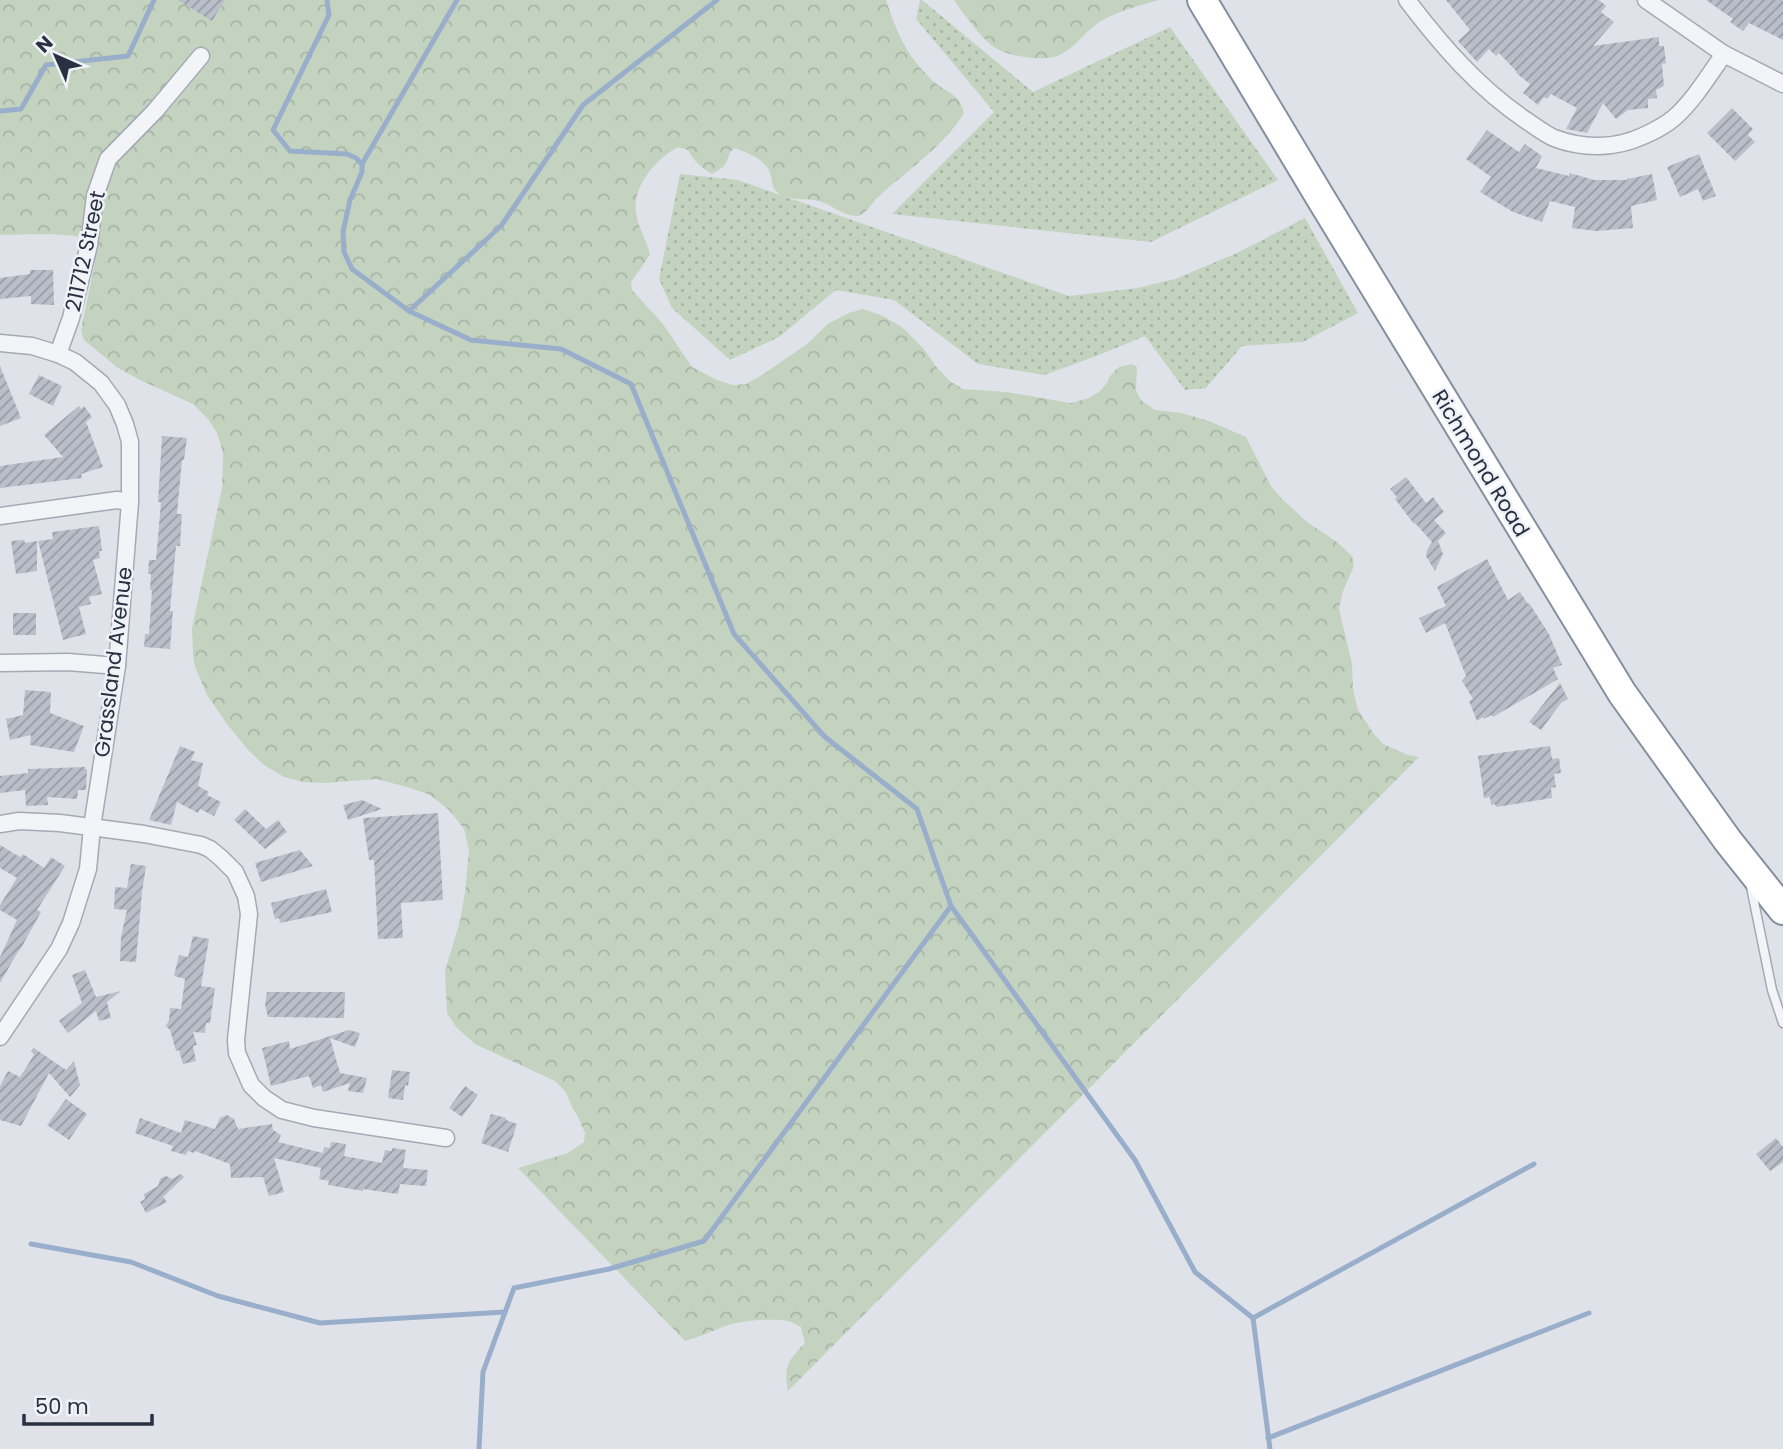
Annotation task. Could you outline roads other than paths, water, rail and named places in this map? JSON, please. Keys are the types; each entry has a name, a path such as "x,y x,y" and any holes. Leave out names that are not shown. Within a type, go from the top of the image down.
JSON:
{"highway":[{"name":"Richmond Road","path":"1202,0 1604,665 1746,864 1783,910"}],"street":[{"path":"1407,0 1437,40 1492,95 1552,137 1573,144 1599,147 1619,145 1657,130 1689,102 1724,54"},
{"path":"1646,0 1724,54 1783,84"},
{"name":"211712 Street","path":"58,354 71,318 89,245 94,196 108,159 155,111 201,56"},
{"name":"Grassland Avenue","path":"0,343 32,346 75,362 101,383 117,405 130,442 130,502 117,666 88,869 71,923 59,949 0,1037"},
{"path":"0,516 117,500 130,502"},
{"path":"0,663 68,662 117,666"},
{"path":"0,824 19,821 144,834 201,845 221,858 235,872 246,896 249,923 236,1040 237,1053 251,1085 257,1092 289,1112 446,1138"}],"lane":[{"path":"1746,864 1772,990 1783,1023"}],"waterway":[{"path":"0,111 21,109 46,65 128,56 154,0"},
{"path":"327,0 329,15 273,130 290,151 347,154 362,164 362,172 350,200 343,232 344,252 352,269 409,311 471,340 561,349 631,384 734,634 825,737 917,809 951,906 1135,1160 1195,1272 1253,1318 1270,1449"},
{"path":"362,164 457,0"},
{"path":"409,311 501,226 583,105 717,0"},
{"path":"479,1449 483,1372 514,1288 609,1269 704,1241 951,906"},
{"path":"1253,1318 1534,1164"},
{"path":"31,1244 131,1262 218,1296 320,1323 505,1312"},
{"path":"1268,1438 1589,1313"}]}
